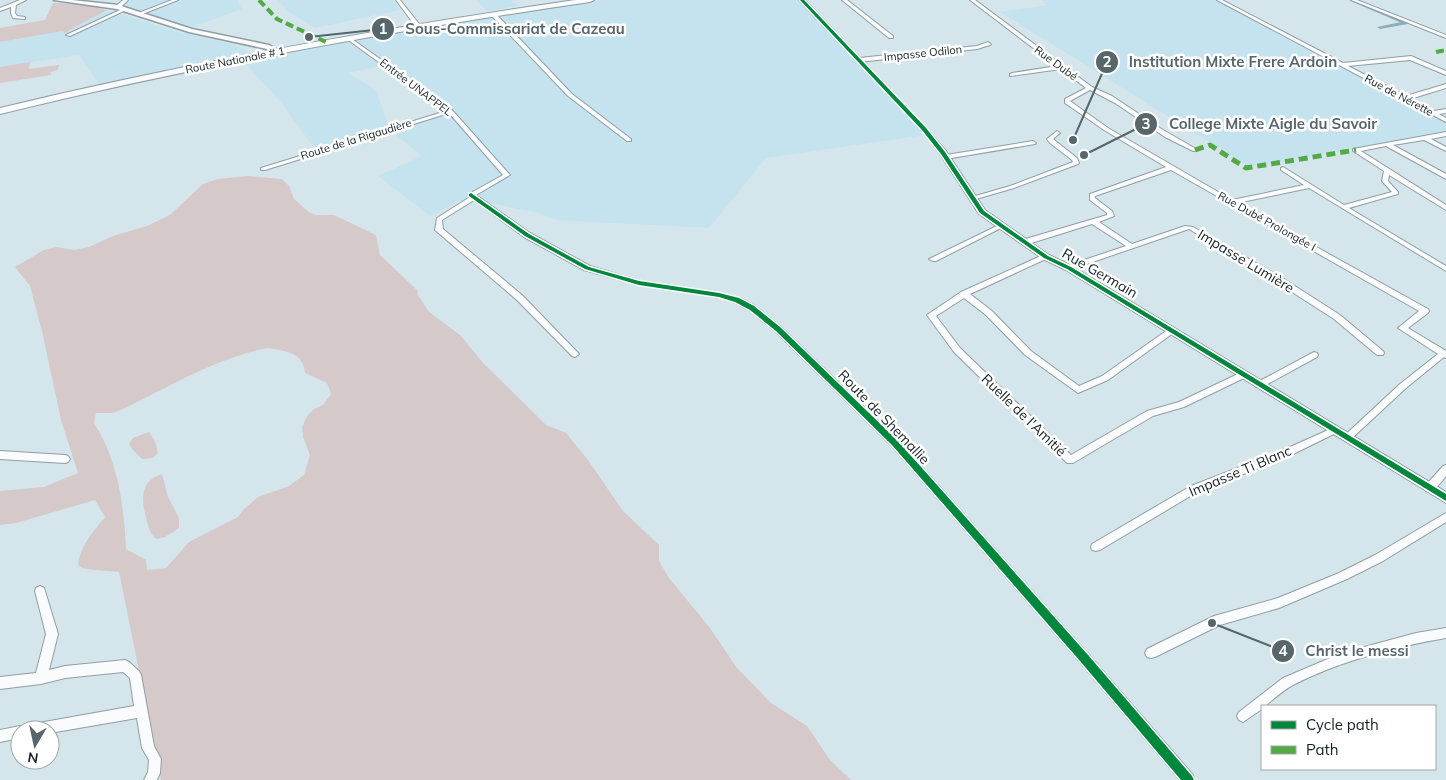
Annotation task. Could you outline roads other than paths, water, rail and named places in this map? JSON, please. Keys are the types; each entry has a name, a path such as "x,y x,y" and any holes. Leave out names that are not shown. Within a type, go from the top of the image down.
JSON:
{"main road":[{"path":"57,0 70,0 121,8 191,31 268,47 277,51"},
{"name":"Route Nationale # 1","path":"0,112 134,80 277,51 418,26 590,0"}],"street":[{"path":"0,10 24,0"},
{"path":"68,35 121,8 126,0"},
{"path":"138,14 176,0"},
{"path":"398,0 418,26"},
{"name":"Rue Germain","path":"802,0 915,118 946,157 982,212 1046,257 1069,268 1446,498"},
{"path":"844,0 891,37"},
{"name":"Rue Dubé","path":"972,0 1090,88 1132,111 1170,138 1195,150"},
{"name":"Rue de Nérette","path":"1219,0 1446,120"},
{"path":"1353,0 1446,37"},
{"path":"14,5 13,13 16,17 23,18"},
{"path":"493,14 570,95 630,140"},
{"name":"Entrée UNAPPEL","path":"349,38 450,111 507,175 439,219 439,230 520,298 575,354"},
{"name":"Impasse Odilon","path":"859,60 977,47 988,44"},
{"path":"1343,65 1411,58 1446,73"},
{"path":"1012,75 1062,67"},
{"path":"1406,98 1446,86"},
{"name":"Rue Dubé Prolongée I","path":"1090,88 1067,100 1067,102 1100,125 1231,202 1425,311 1402,328 1445,354"},
{"name":"Route de la Rigaudière","path":"263,169 450,111"},
{"path":"1433,113 1446,111"},
{"path":"974,198 1012,187 1076,163 1075,159 1050,139 1056,133"},
{"path":"1446,134 1355,150 1446,208"},
{"path":"1425,138 1446,149"},
{"path":"946,157 1033,143"},
{"path":"1388,145 1446,177"},
{"path":"1025,242 1111,216 1110,212 1092,199 1092,195 1172,167"},
{"path":"1283,169 1446,269"},
{"path":"1387,170 1385,181 1396,193"},
{"path":"1343,207 1396,193 1398,189 1410,185"},
{"path":"1231,202 1311,186"},
{"name":"Route de Shemallie","path":"473,196 528,235 587,268 639,283 719,295 736,300 752,308 778,329 895,443 1084,658 1188,780"},
{"path":"1094,222 1131,246"},
{"path":"933,259 1001,226"},
{"name":"Impasse Lumière","path":"1069,268 1187,227 1191,228 1336,317 1380,353"},
{"path":"1046,257 964,294 990,313 1028,353 1078,390 1105,378 1172,331"},
{"name":"Ruelle de l'Amitié","path":"964,294 931,315 957,350 1070,460 1150,413 1181,405 1243,375"},
{"path":"1346,438 1403,386 1445,354"},
{"path":"1260,385 1314,355"},
{"name":"Impasse Ti Blanc","path":"1096,547 1194,489 1284,454 1334,430"},
{"path":"0,455 65,459"},
{"path":"1429,488 1446,469"},
{"path":"1152,653 1218,620 1279,603 1343,576 1379,558 1446,517"},
{"path":"40,592 52,634 41,678"},
{"path":"1243,716 1287,682 1346,658 1416,638 1446,633"},
{"path":"0,683 41,678 65,672 125,666 135,675 148,748 155,760 154,773 150,780"},
{"path":"60,725 141,711"}],"waterway":[{"path":"1351,0 1402,22"},
{"path":"1380,27 1406,23"},
{"path":"314,152 383,131"}],"place":[{"name":"Sous-Commissariat de Cazeau","path":"309,37"},
{"name":"Institution Mixte Frere Ardoin","path":"1073,140"},
{"name":"College Mixte Aigle du Savoir","path":"1084,155"},
{"name":"Christ le messi","path":"1212,623"}]}
